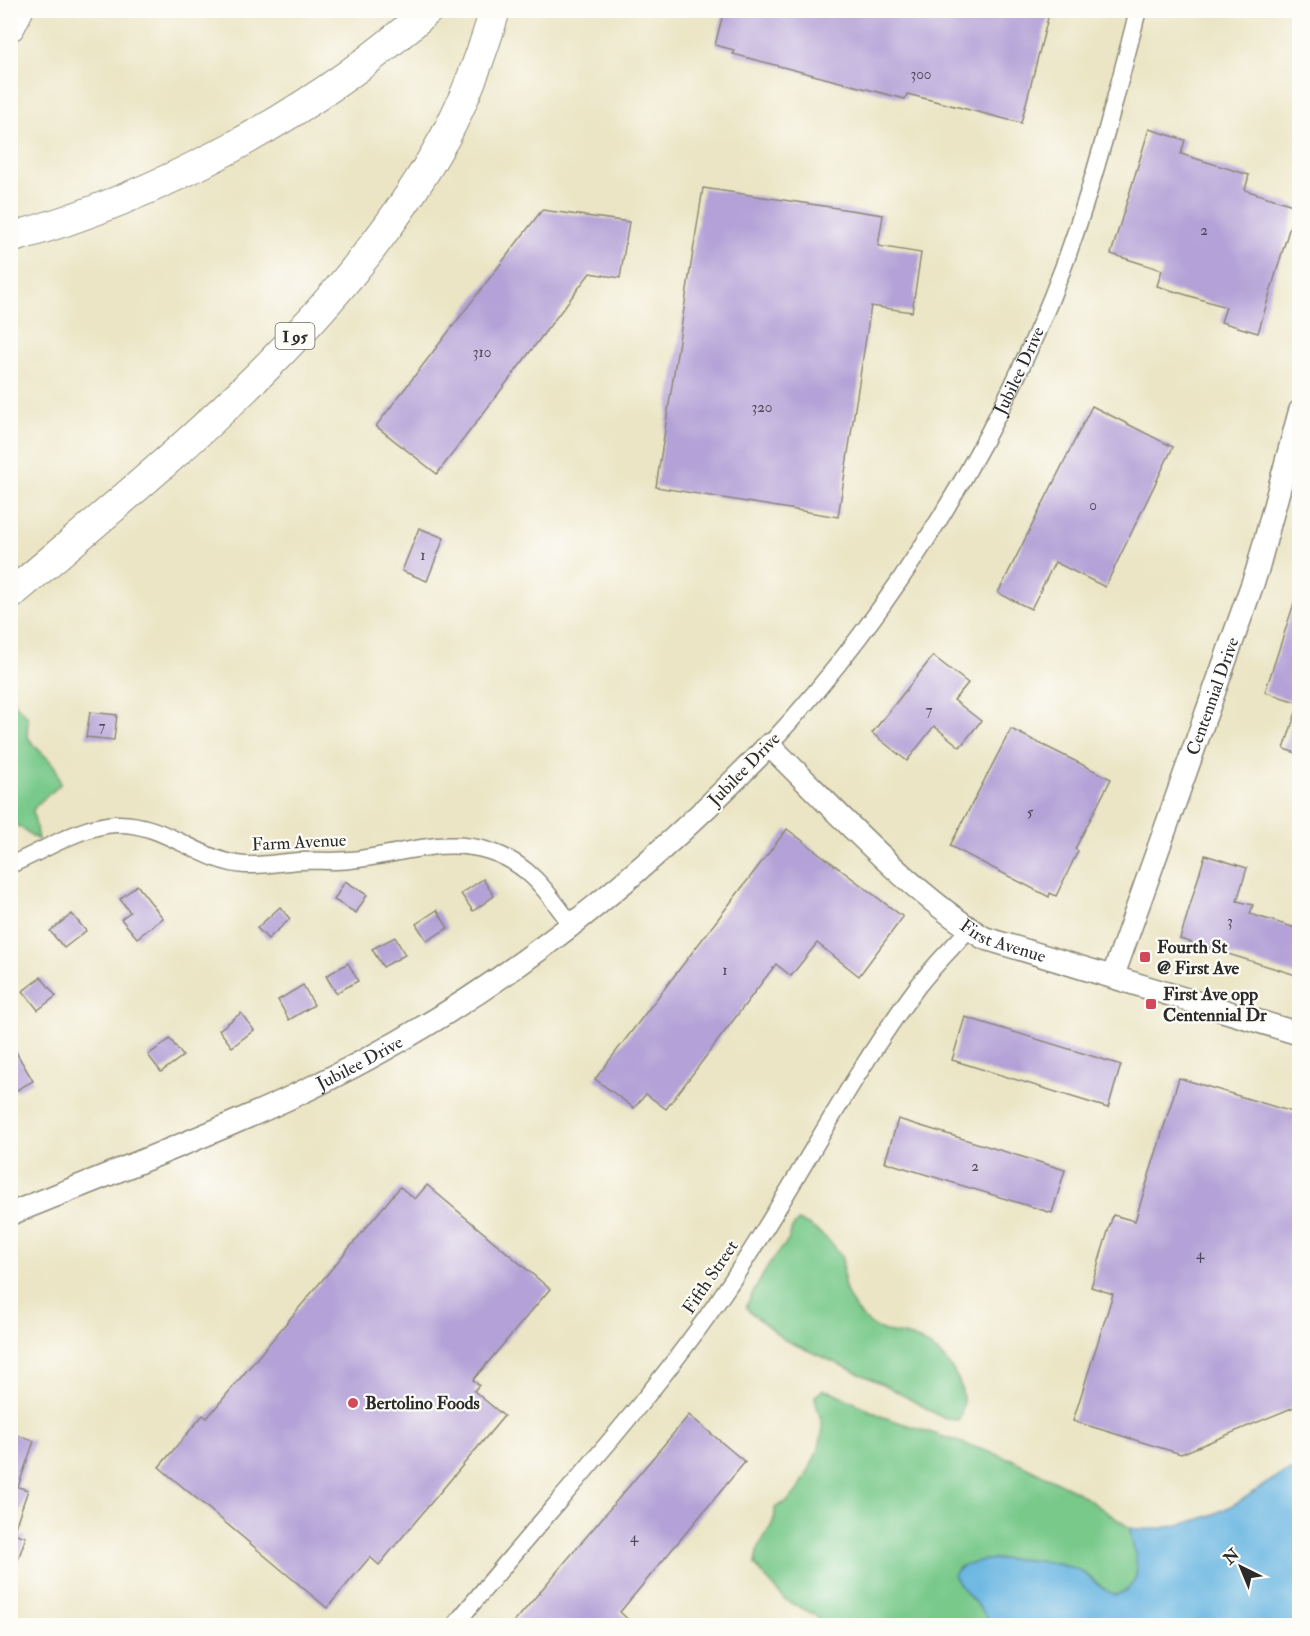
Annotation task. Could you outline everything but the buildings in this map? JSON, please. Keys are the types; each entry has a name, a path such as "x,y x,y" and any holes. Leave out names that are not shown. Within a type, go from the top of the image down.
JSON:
{"highway":[{"path":"10,26 18,10"},
{"name":"I 95","path":"10,595 206,425 289,342 352,271 403,204 445,136 475,72 495,10"},
{"path":"10,238 99,208 232,146 318,94 421,17"}],"street":[{"name":"Jubilee Drive","path":"10,1214 273,1106 354,1066 479,993 572,926 664,850 769,744 813,694 892,591 928,537 991,428 1063,267 1095,173 1138,10"},
{"name":"Centennial Drive","path":"1113,976 1254,582 1299,411"},
{"name":"First Avenue","path":"769,744 887,859 969,929 1000,945 1113,976 1299,1034"},
{"name":"Farm Avenue","path":"10,865 100,826 119,824 156,831 216,858 242,865 268,866 296,861 349,860 416,847 471,848 507,858 535,877 572,926"},
{"name":"Fifth Street","path":"454,1626 539,1521 676,1362 773,1218 905,1005 969,929"}],"green space":[{"path":"11,700 27,716 28,737 53,764 59,776 60,784 33,810 38,840 20,827 11,824 11,768 14,765 14,758 11,756"},
{"path":"798,1221 810,1226 836,1248 843,1262 847,1294 857,1311 866,1320 880,1330 909,1336 925,1343 936,1351 954,1372 963,1396 958,1420 945,1419 887,1386 785,1340 749,1311 746,1306 769,1264 788,1241 792,1228"},
{"path":"823,1390 833,1392 883,1417 1011,1459 1077,1492 1130,1528 1137,1567 1133,1583 1116,1595 1082,1572 1069,1567 1020,1559 986,1560 958,1568 959,1578 966,1593 991,1625 827,1626 813,1614 785,1600 755,1565 756,1555 773,1522 775,1508 789,1500 796,1492 817,1451 821,1441 822,1424 815,1396"}],"water":[{"path":"1299,1469 1299,1625 991,1625 954,1575 962,1567 975,1562 1010,1559 1047,1562 1074,1568 1116,1595 1133,1583 1136,1575 1136,1558 1130,1528 1156,1529 1200,1519 1227,1508 1267,1483"}],"place":[{"name":"Fourth St @ First Ave","path":"1145,957"},
{"name":"First Ave opp Centennial Dr","path":"1151,1004"},
{"name":"Bertolino Foods","path":"353,1403"}]}
